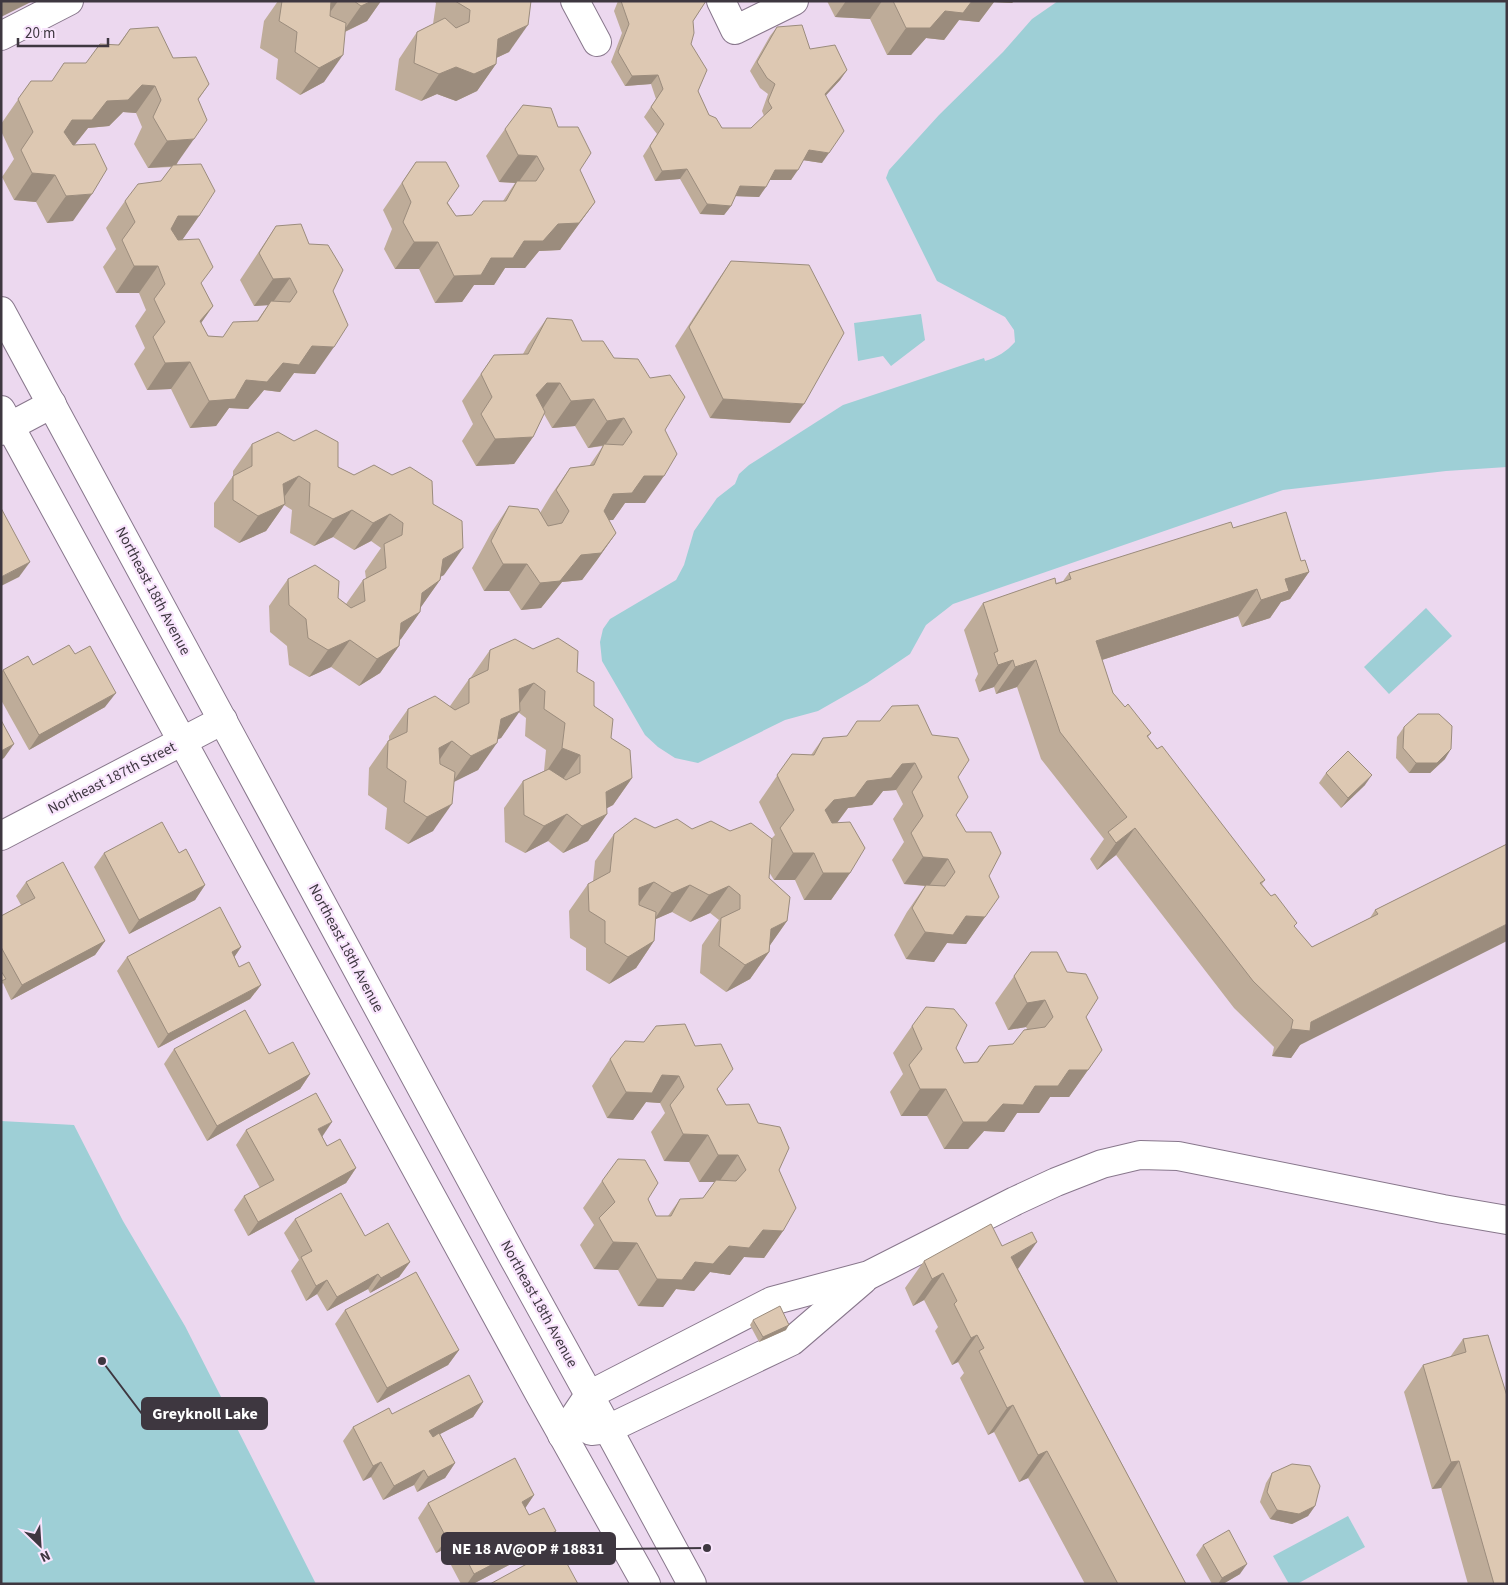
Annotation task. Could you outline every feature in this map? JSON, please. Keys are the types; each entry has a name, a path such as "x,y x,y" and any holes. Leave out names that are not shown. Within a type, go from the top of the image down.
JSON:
{"street":[{"path":"1,36 69,1"},
{"path":"575,1 597,42"},
{"path":"721,1 735,30 794,1"},
{"name":"Northeast 18th Avenue","path":"1,310 438,1119 692,1584"},
{"path":"52,404 4,423 646,1584"},
{"name":"Northeast 187th Street","path":"1,836 223,720"},
{"path":"401,1140 438,1119"},
{"path":"562,1435 589,1395 772,1301 869,1275 984,1216 1056,1182 1102,1164 1140,1155 1178,1156 1507,1220"},
{"path":"562,1435 608,1429 792,1341 869,1275"}],"shaded area":[{"path":"1058,1 1507,1 1507,467 1446,471 1283,490 953,604 926,625 910,654 867,683 818,711 785,720 698,763 675,758 658,747 645,735 602,661 600,642 603,629 610,619 676,580 684,565 694,531 717,498 735,484 739,474 749,465 843,405 984,358 985,361 1001,354 1015,342 1014,330 1005,317 937,281 886,178 889,170 939,115 1003,52 1032,19"},
{"path":"921,314 925,340 891,366 883,356 858,361 854,323"},
{"path":"1426,608 1452,636 1389,694 1364,667"},
{"path":"1,1121 74,1125 123,1221 185,1326 316,1584 1,1584"},
{"path":"1348,1516 1365,1547 1297,1584 1289,1584 1273,1556"}],"building":[{"path":"282,1 331,1 330,16 346,23 343,55 319,68 295,52 297,32 279,21"},
{"path":"354,1 372,1 361,6"},
{"path":"455,1 531,1 528,25 498,39 496,64 474,74 456,67 439,74 414,63 417,32 445,18 456,28 469,22 470,10"},
{"path":"621,1 706,1 693,21 694,33 691,44 707,70 698,91 709,115 716,118 722,128 751,128 772,108 768,101 775,84 767,78 757,62 777,27 802,25 810,49 835,45 847,70 825,94 844,131 829,153 809,150 798,170 775,170 766,187 740,186 731,206 707,204 687,169 662,171 650,146 664,124 651,107 663,89 658,75 632,76 618,52 629,24"},
{"path":"893,1 972,1 963,13 945,11 930,28 906,28"},
{"path":"158,27 173,58 196,57 209,84 198,99 207,120 194,139 167,141 153,117 161,100 155,86 142,85 128,100 107,101 92,120 72,120 64,132 73,145 95,144 107,169 92,194 66,196 55,175 32,173 21,150 33,132 18,99 31,81 52,81 64,63 86,63 100,44 119,45 130,29"},
{"path":"523,105 551,108 558,127 578,127 591,153 580,170 595,202 579,223 558,224 543,241 524,241 513,258 491,258 481,275 454,276 438,242 414,242 403,222 411,202 402,183 416,162 446,162 459,186 447,203 456,216 472,215 483,201 506,201 517,181 536,181 544,169 537,156 518,155 505,129"},
{"path":"201,164 215,191 199,216 178,216 171,229 178,240 199,239 213,267 201,283 213,306 200,321 208,336 223,337 233,322 258,321 271,301 290,302 297,292 290,278 273,279 259,253 276,226 301,224 309,244 328,245 343,270 333,291 348,325 334,347 312,346 299,365 283,363 267,382 246,380 235,399 209,401 190,362 165,363 153,337 165,322 154,299 165,284 158,266 134,266 122,240 135,222 125,201 138,184 161,181 173,165"},
{"path":"731,261 809,265 844,333 804,404 723,399 689,327"},
{"path":"547,318 572,320 582,341 603,341 614,358 638,359 650,378 670,375 685,397 665,430 677,454 664,476 644,476 632,493 613,494 604,511 616,533 601,553 581,555 560,581 540,583 527,564 503,564 491,541 509,506 538,509 548,526 562,523 569,511 556,490 570,468 594,465 604,444 623,445 632,432 624,418 607,421 594,399 571,401 560,383 547,383 536,395 545,412 533,437 495,439 481,414 492,397 481,374 494,355 528,354"},
{"path":"316,430 338,442 338,467 354,475 374,465 392,475 410,467 432,481 433,504 462,521 463,548 443,559 440,580 422,593 420,612 401,623 399,646 377,659 350,640 328,650 308,638 306,619 289,605 288,579 315,565 339,581 338,598 351,608 365,601 363,580 386,568 384,544 402,535 403,523 390,514 373,523 352,510 333,519 309,506 310,483 299,476 283,484 285,504 258,516 233,500 233,476 252,466 252,444 278,432 294,441"},
{"path":"1,508 30,562 1,577"},
{"path":"1286,512 1301,561 1305,560 1309,572 1285,579 1289,591 1261,600 1257,589 1096,641 1113,693 1125,707 1128,704 1151,733 1147,736 1157,749 1162,746 1265,880 1260,883 1271,896 1275,894 1297,923 1294,926 1312,947 1378,914 1375,910 1507,844 1507,924 1311,1022 1310,1031 1291,1029 1293,1020 1253,981 1135,828 1116,843 1108,832 1127,817 1060,732 1036,660 1015,667 1013,660 998,665 994,653 998,651 983,603 1055,578 1056,584 1071,579 1069,573 1231,522 1233,528"},
{"path":"558,638 578,651 577,672 594,682 594,706 613,719 611,738 630,750 632,778 606,792 607,814 582,826 567,814 544,826 524,815 523,781 549,769 566,780 580,773 580,755 562,748 565,723 544,709 545,691 534,683 519,689 520,711 501,719 497,743 471,756 452,741 439,748 440,764 455,772 452,804 427,817 404,802 406,781 387,768 388,741 407,732 408,709 435,696 455,710 469,703 469,679 488,670 490,650 515,639 533,649"},
{"path":"69,645 75,654 90,646 116,693 39,735 3,670 28,656 33,665"},
{"path":"918,705 932,735 958,738 969,760 958,777 968,797 956,815 966,832 991,832 1001,853 989,876 999,897 985,917 966,916 953,935 925,932 912,908 926,885 945,886 955,872 948,859 923,857 911,833 923,816 912,792 922,777 915,763 902,764 891,778 867,781 855,797 834,800 825,810 832,823 850,822 865,848 850,873 823,873 814,853 793,853 780,828 794,810 777,775 792,754 814,755 823,738 847,736 857,721 880,721 892,706"},
{"path":"1418,714 1439,714 1452,726 1451,749 1437,763 1416,763 1403,748 1404,727"},
{"path":"1,720 14,744 1,751"},
{"path":"1348,751 1372,775 1348,798 1326,773"},
{"path":"635,818 655,828 677,819 692,829 711,821 730,831 751,823 772,839 769,878 790,897 787,921 771,929 769,952 745,965 719,946 721,918 740,909 740,895 729,886 709,895 690,885 672,893 654,882 639,888 639,905 656,912 654,941 628,957 605,943 605,921 589,911 588,884 610,872 614,834"},
{"path":"162,822 179,853 186,849 205,885 139,920 104,853"},
{"path":"63,862 105,941 22,985 1,947 1,916 35,898 26,882"},
{"path":"220,907 241,947 232,952 239,967 249,962 261,985 168,1034 127,957"},
{"path":"1031,952 1057,952 1067,972 1086,974 1098,998 1086,1017 1102,1050 1088,1070 1069,1070 1058,1086 1035,1086 1023,1105 1003,1104 987,1122 963,1122 946,1089 920,1089 909,1065 922,1049 912,1026 926,1007 954,1009 967,1025 956,1048 964,1063 978,1062 989,1046 1013,1044 1024,1030 1045,1027 1053,1017 1045,1000 1027,1003 1014,976"},
{"path":"1,971 6,979 1,981"},
{"path":"245,1010 269,1054 293,1042 310,1074 217,1126 174,1049"},
{"path":"685,1024 695,1046 721,1044 733,1069 717,1089 726,1105 749,1104 758,1123 780,1127 789,1148 779,1170 796,1208 783,1231 763,1230 749,1248 729,1246 713,1264 695,1262 682,1280 657,1279 637,1243 613,1242 599,1218 615,1202 602,1181 618,1159 645,1160 658,1183 648,1199 656,1216 671,1216 680,1199 703,1198 716,1180 736,1181 746,1170 738,1155 718,1155 708,1135 683,1134 670,1105 684,1087 679,1076 662,1075 652,1093 626,1092 610,1059 625,1041 644,1042 656,1026"},
{"path":"316,1093 332,1122 318,1129 327,1146 340,1139 356,1168 258,1222 244,1196 274,1180 246,1130"},
{"path":"341,1193 365,1236 388,1223 410,1262 381,1278 378,1274 337,1297 327,1280 316,1286 301,1257 312,1251 295,1219"},
{"path":"991,1224 1002,1246 1032,1232 1037,1242 1011,1257 1186,1584 1118,1584 1047,1451 1038,1455 1013,1405 1007,1408 979,1351 984,1348 977,1335 971,1338 954,1304 957,1301 943,1273 932,1279 924,1261"},
{"path":"416,1272 459,1350 387,1388 345,1310"},
{"path":"780,1306 789,1325 763,1337 753,1320"},
{"path":"1488,1335 1507,1396 1507,1584 1494,1584 1459,1461 1451,1462 1423,1365 1466,1352 1463,1339"},
{"path":"469,1375 483,1402 429,1431 433,1437 439,1433 455,1463 428,1477 424,1470 394,1486 381,1462 373,1466 353,1427 389,1408 392,1414"},
{"path":"515,1458 534,1495 522,1502 529,1515 544,1508 556,1531 474,1574 454,1535 447,1539 428,1503"},
{"path":"1292,1464 1310,1466 1320,1486 1315,1506 1299,1514 1277,1510 1267,1492 1272,1473"},
{"path":"1229,1530 1247,1564 1222,1578 1203,1545"},
{"path":"558,1547 578,1584 490,1584"}],"place":[{"name":"Greyknoll Lake","path":"102,1361"},
{"name":"NE 18 AV@OP # 18831","path":"707,1548"}]}
